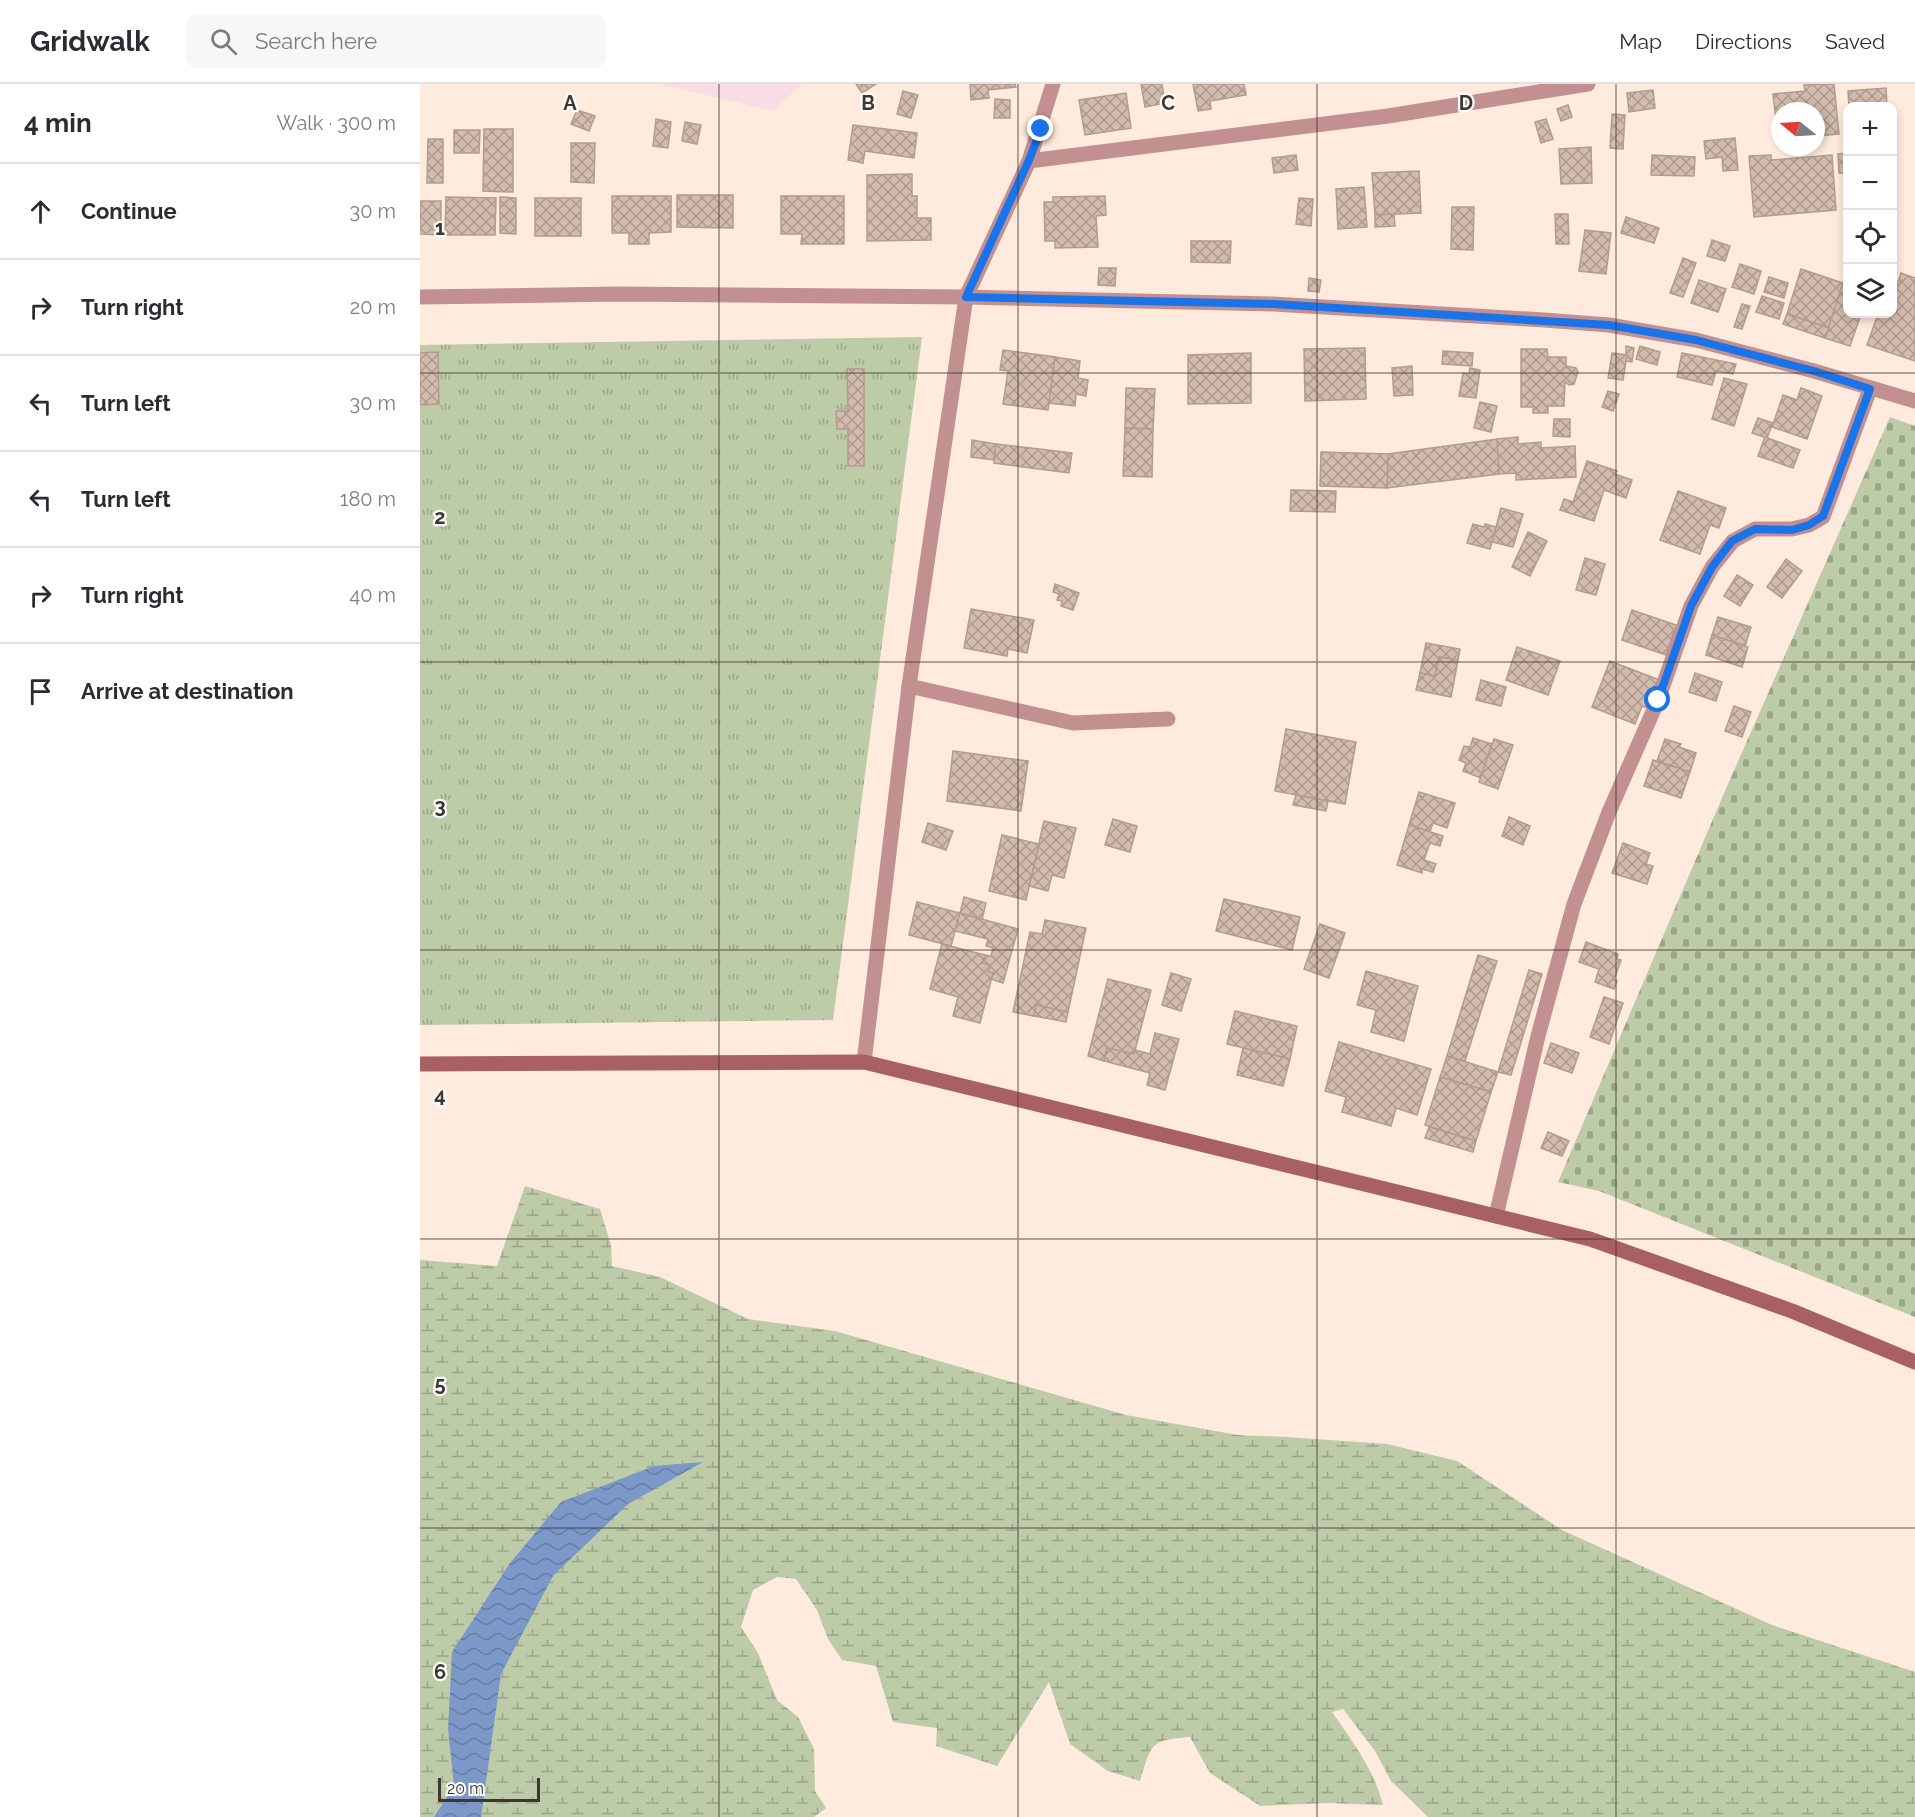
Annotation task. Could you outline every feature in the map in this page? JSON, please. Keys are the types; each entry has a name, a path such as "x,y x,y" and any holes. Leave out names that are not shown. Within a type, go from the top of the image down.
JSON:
{"main road":[{"path":"420,1064 864,1062 1590,1239 1792,1311 1915,1362"}],"street":[{"path":"864,1062 909,686 966,297 1029,160 1053,84"},
{"path":"1029,160 1388,116 1588,84"},
{"path":"420,297 620,294 966,297 1273,304 1609,325 1696,340 1915,401"},
{"path":"1496,1216 1538,1036 1574,903 1609,812 1658,700 1691,606 1712,567 1732,541 1755,529 1792,530 1809,525 1823,516 1870,389"},
{"path":"909,686 1073,723 1168,719"}],"shaded area":[{"path":"659,84 802,84 773,111"}],"green space":[{"path":"922,337 833,1020 420,1025 420,405 439,404 437,352 420,353 420,345","holes":["847,369 864,369 864,466 848,466 848,429 837,429 836,411 848,411"]},
{"path":"1890,417 1915,426 1915,1317 1599,1191 1558,1182 1728,784"},
{"path":"525,1186 600,1209 611,1245 612,1266 660,1277 748,1319 835,1331 1126,1415 1238,1435 1387,1444 1457,1461 1562,1530 1772,1625 1915,1672 1915,1817 1428,1817 1391,1781 1375,1751 1343,1709 1332,1712 1368,1768 1383,1805 1327,1803 1260,1806 1210,1773 1190,1737 1159,1742 1154,1746 1140,1781 1108,1771 1070,1744 1049,1682 997,1766 936,1746 937,1728 893,1722 876,1666 842,1660 828,1639 817,1610 796,1579 777,1577 753,1590 741,1627 758,1653 777,1700 798,1717 814,1749 815,1791 826,1808 814,1817 420,1817 420,1260 497,1266"}],"water":[{"path":"703,1462 628,1504 553,1576 501,1674 481,1817 434,1817 454,1786 448,1729 452,1652 510,1563 561,1502 654,1466"}],"building":[{"path":"856,84 876,84 862,93"},
{"path":"970,84 1015,84 1016,87 988,90 989,98 971,100"},
{"path":"1141,84 1162,84 1165,103 1145,107"},
{"path":"1193,84 1244,84 1246,95 1210,101 1211,109 1198,111"},
{"path":"1834,84 1839,134 1825,135 1825,102 1774,102 1773,94 1805,91 1804,85"},
{"path":"1886,88 1887,102 1849,102 1848,91"},
{"path":"1653,90 1655,108 1629,112 1627,93"},
{"path":"903,91 918,95 911,118 897,114"},
{"path":"1126,93 1131,128 1085,135 1079,100"},
{"path":"995,99 1010,100 1010,118 994,118"},
{"path":"1568,105 1572,117 1561,121 1557,109"},
{"path":"577,110 595,116 589,131 571,124"},
{"path":"1612,114 1625,115 1623,149 1610,148"},
{"path":"656,119 671,122 668,148 653,146"},
{"path":"1546,119 1553,139 1541,143 1535,122"},
{"path":"685,122 701,125 697,144 682,141"},
{"path":"853,125 917,133 914,158 865,151 863,163 848,160"},
{"path":"484,129 513,129 513,192 483,191"},
{"path":"454,130 480,130 479,153 454,153"},
{"path":"1735,138 1738,170 1723,171 1722,157 1706,159 1704,141"},
{"path":"428,139 443,139 443,183 427,183"},
{"path":"571,143 595,143 594,183 571,182"},
{"path":"1591,147 1592,183 1561,184 1559,149"},
{"path":"1838,154 1843,154 1843,173 1839,173"},
{"path":"1296,155 1298,170 1274,173 1272,158"},
{"path":"1652,155 1695,157 1694,176 1651,175"},
{"path":"1771,155 1771,160 1832,155 1836,210 1754,217 1749,156"},
{"path":"1419,171 1421,213 1375,215 1372,173"},
{"path":"912,174 912,196 917,196 917,218 931,218 931,240 867,241 867,175"},
{"path":"1364,187 1367,227 1338,229 1336,189"},
{"path":"677,195 733,195 733,228 677,227"},
{"path":"612,196 671,196 671,232 649,233 649,244 629,244 629,233 612,233"},
{"path":"781,196 844,196 844,244 801,244 802,234 781,234"},
{"path":"1105,196 1106,215 1096,216 1098,247 1055,248 1055,241 1045,241 1044,202 1053,202 1053,197"},
{"path":"446,197 496,198 495,235 445,235"},
{"path":"500,197 516,198 516,234 500,233"},
{"path":"535,198 581,198 581,236 535,236"},
{"path":"1299,198 1313,199 1311,226 1296,224"},
{"path":"420,201 441,201 441,235 420,234"},
{"path":"1452,207 1474,207 1473,250 1451,249"},
{"path":"1394,214 1395,226 1375,227 1375,215"},
{"path":"1555,214 1568,214 1569,244 1556,244"},
{"path":"1626,217 1659,228 1654,243 1621,233"},
{"path":"1585,230 1611,233 1606,274 1579,271"},
{"path":"1712,240 1730,246 1725,261 1707,256"},
{"path":"1191,241 1231,241 1230,263 1191,262"},
{"path":"1683,258 1696,263 1683,297 1670,293"},
{"path":"1740,264 1761,271 1754,294 1732,287"},
{"path":"1099,268 1116,268 1115,286 1098,285"},
{"path":"1801,269 1843,283 1829,328 1787,314"},
{"path":"1901,273 1915,278 1915,361 1867,345 1877,318 1897,318 1897,286"},
{"path":"1769,277 1788,283 1784,298 1764,292"},
{"path":"1309,278 1321,280 1319,292 1308,291"},
{"path":"1699,280 1726,289 1718,312 1691,303"},
{"path":"1843,283 1843,318 1860,318 1850,346 1825,338"},
{"path":"1762,296 1784,303 1779,319 1756,312"},
{"path":"1742,304 1750,306 1742,329 1734,327"},
{"path":"1787,314 1829,328 1825,338 1783,324"},
{"path":"1626,346 1634,348 1632,362 1626,361"},
{"path":"1640,346 1660,352 1657,365 1636,359"},
{"path":"1365,348 1366,399 1305,401 1304,349"},
{"path":"1521,349 1547,349 1548,357 1566,357 1566,366 1576,368 1578,372 1574,384 1569,385 1565,382 1564,406 1548,406 1548,413 1533,413 1533,407 1521,407"},
{"path":"1003,350 1055,357 1048,410 1003,404 1008,371 1000,370"},
{"path":"1443,351 1473,353 1472,366 1442,364"},
{"path":"438,352 439,404 420,405 420,353"},
{"path":"1251,353 1251,403 1188,404 1188,355"},
{"path":"1612,353 1627,355 1623,380 1608,378"},
{"path":"1682,353 1736,364 1733,374 1716,371 1712,385 1677,377"},
{"path":"1055,357 1080,361 1078,378 1088,380 1086,396 1076,394 1075,406 1049,403"},
{"path":"1412,366 1413,395 1394,396 1392,368"},
{"path":"1470,368 1480,370 1476,398 1459,396 1463,373 1469,374"},
{"path":"847,369 864,369 864,466 848,466 848,429 837,429 836,411 848,411"},
{"path":"1724,378 1747,384 1734,426 1712,419"},
{"path":"1126,388 1155,389 1153,429 1125,428"},
{"path":"1801,388 1822,396 1807,439 1772,427 1783,395 1797,400"},
{"path":"1608,391 1619,394 1613,411 1602,407"},
{"path":"1480,402 1497,406 1491,432 1474,428"},
{"path":"1758,418 1773,423 1767,438 1752,433"},
{"path":"1554,419 1570,419 1570,437 1553,436"},
{"path":"1125,428 1153,429 1152,477 1123,476"},
{"path":"1518,437 1518,444 1541,442 1541,448 1575,446 1576,477 1516,480 1516,473 1499,474 1497,439"},
{"path":"1765,437 1800,450 1793,468 1758,456"},
{"path":"1497,439 1499,474 1387,488 1388,454"},
{"path":"972,440 996,444 994,460 971,457"},
{"path":"996,444 1072,453 1069,473 994,463"},
{"path":"1321,452 1388,454 1387,488 1320,486"},
{"path":"1587,461 1617,471 1615,474 1632,480 1626,498 1604,490 1594,521 1560,510 1564,499 1573,502"},
{"path":"1291,490 1336,491 1335,512 1290,511"},
{"path":"1678,491 1726,508 1719,528 1710,525 1700,554 1660,540"},
{"path":"1501,508 1523,514 1513,547 1492,542"},
{"path":"1473,524 1496,527 1490,549 1467,543"},
{"path":"1528,532 1547,541 1530,576 1512,567"},
{"path":"1585,558 1605,564 1596,595 1576,590"},
{"path":"1786,559 1802,571 1782,598 1767,587"},
{"path":"1737,575 1753,585 1740,606 1724,596"},
{"path":"1055,584 1079,593 1073,610 1061,606 1062,601 1057,600 1059,594 1053,592"},
{"path":"971,609 1034,620 1027,653 1008,649 1007,656 964,648"},
{"path":"1632,610 1676,625 1666,655 1622,640"},
{"path":"1718,617 1751,627 1745,646 1712,635"},
{"path":"1712,635 1748,647 1742,667 1706,655"},
{"path":"1426,643 1460,649 1458,660 1439,657 1435,676 1420,673"},
{"path":"1517,647 1560,661 1548,695 1506,680"},
{"path":"1439,657 1458,660 1451,697 1416,690 1420,673 1435,676"},
{"path":"1610,661 1662,681 1651,709 1642,706 1635,724 1592,707"},
{"path":"1695,673 1722,682 1716,701 1689,692"},
{"path":"1481,680 1506,687 1501,706 1476,700"},
{"path":"1734,706 1751,712 1742,737 1725,731"},
{"path":"1286,729 1356,742 1345,804 1275,791"},
{"path":"1473,738 1492,744 1481,778 1463,771 1466,763 1459,760 1464,746 1470,747"},
{"path":"1494,739 1513,745 1498,789 1479,782"},
{"path":"1665,739 1681,744 1679,747 1696,753 1690,772 1657,761"},
{"path":"953,751 1028,761 1021,811 947,801"},
{"path":"1653,760 1690,772 1681,798 1644,786"},
{"path":"1419,792 1455,803 1447,828 1433,823 1430,832 1409,825"},
{"path":"1296,795 1328,801 1326,811 1293,805"},
{"path":"1509,817 1530,826 1523,845 1502,836"},
{"path":"1113,819 1137,826 1130,852 1105,845"},
{"path":"1044,821 1076,828 1064,878 1052,875 1048,891 1029,886"},
{"path":"928,823 953,831 946,850 922,842"},
{"path":"1409,825 1443,836 1440,846 1430,843 1424,860 1436,864 1433,872 1422,869 1422,873 1397,865"},
{"path":"1002,835 1039,844 1026,900 989,891"},
{"path":"1623,843 1650,853 1646,864 1653,866 1647,884 1612,873"},
{"path":"964,897 986,903 982,920 960,913"},
{"path":"1224,899 1300,917 1292,950 1216,931"},
{"path":"917,902 960,913 951,946 909,935"},
{"path":"960,913 1018,929 1003,983 991,979 993,973 988,972 990,965 982,963 985,955 991,956 993,948 986,946 988,939 955,931"},
{"path":"1045,920 1086,928 1068,1012 1036,1005 1034,1016 1013,1012 1030,932 1042,934"},
{"path":"1320,924 1345,933 1329,978 1304,969"},
{"path":"1586,942 1618,954 1617,959 1621,960 1614,980 1617,981 1614,989 1595,982 1599,969 1579,962"},
{"path":"942,944 985,955 982,963 990,965 988,972 993,973 980,1023 953,1016 958,997 930,989"},
{"path":"1478,955 1497,961 1465,1061 1447,1056"},
{"path":"1529,970 1542,974 1511,1075 1498,1072"},
{"path":"1366,971 1418,986 1404,1041 1371,1032 1376,1010 1357,1005"},
{"path":"1171,973 1191,979 1181,1011 1162,1005"},
{"path":"1108,979 1151,990 1134,1054 1107,1048 1104,1061 1088,1056"},
{"path":"1604,997 1623,1003 1609,1044 1590,1037"},
{"path":"1036,1005 1068,1012 1066,1022 1034,1016"},
{"path":"1235,1011 1297,1026 1290,1059 1227,1044"},
{"path":"1155,1033 1179,1039 1165,1090 1147,1085 1150,1073 1104,1061 1107,1048 1134,1054 1135,1050 1150,1054"},
{"path":"1339,1042 1431,1069 1417,1115 1396,1108 1391,1126 1342,1112 1346,1097 1325,1091"},
{"path":"1551,1043 1579,1053 1572,1073 1544,1063"},
{"path":"1243,1048 1290,1059 1283,1086 1237,1075"},
{"path":"1447,1056 1498,1072 1491,1092 1440,1077"},
{"path":"1440,1077 1491,1092 1476,1141 1425,1125"},
{"path":"1429,1127 1476,1141 1473,1152 1425,1138"},
{"path":"1548,1132 1569,1141 1562,1156 1541,1148"}],"route":[{"path":"1041,129 966,297 1273,304 1609,325 1696,340 1814,371 1870,389 1823,516 1809,525 1792,530 1755,529 1732,541 1712,567 1691,606 1658,700"}]}
